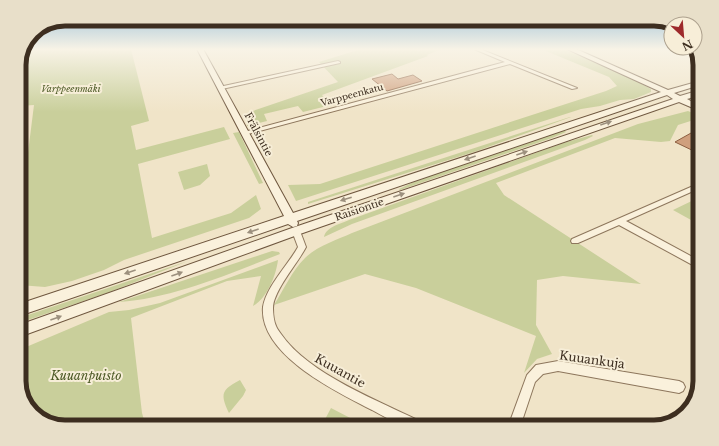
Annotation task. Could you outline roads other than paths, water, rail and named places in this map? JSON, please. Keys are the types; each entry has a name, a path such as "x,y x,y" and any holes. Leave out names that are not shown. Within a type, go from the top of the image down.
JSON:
{"main road":[{"name":"Frälsintie","path":"212,70 296,231"},
{"path":"619,70 693,100"},
{"path":"626,70 677,94 693,104"},
{"name":"Raisiontie","path":"26,328 677,94 693,86"},
{"name":"Raisiontie","path":"26,308 290,218 677,94 693,93"}],"street":[{"path":"222,87 302,70"},
{"name":"Varppeenkatu","path":"246,133 483,70"},
{"path":"527,70 574,88"},
{"path":"575,241 621,222 693,188"},
{"path":"621,222 693,261"},
{"name":"Kuuantie","path":"296,231 302,247 272,296 268,309 270,325 276,338 283,348 304,366 322,378 406,420"},
{"name":"Kuuankuja","path":"516,420 531,379 540,369 558,366 679,387"}],"park label":[{"name":"Varppeenmäki","path":"71,89"},
{"name":"Kuuanpuisto","path":"86,376"}]}
